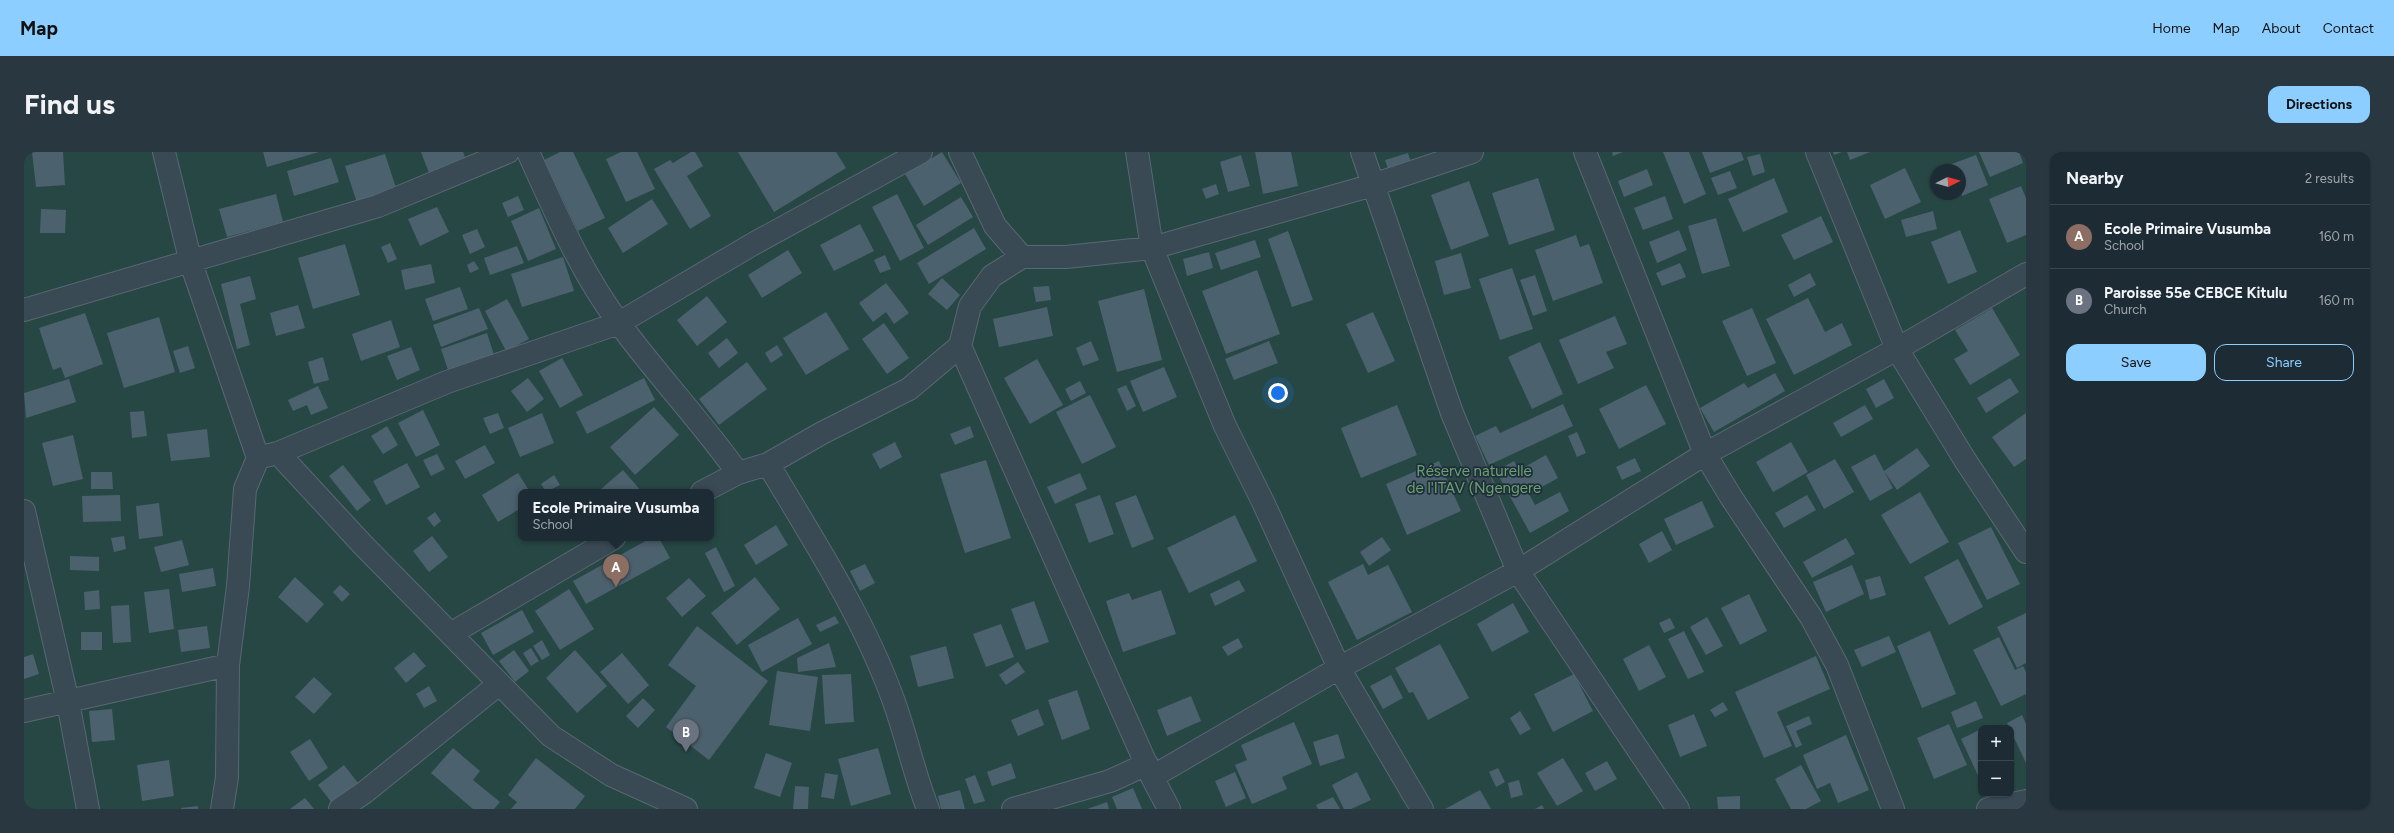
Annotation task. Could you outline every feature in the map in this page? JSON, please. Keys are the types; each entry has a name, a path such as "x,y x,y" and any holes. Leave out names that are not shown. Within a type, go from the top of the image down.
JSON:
{"street":[{"path":"164,152 191,263 268,455 363,545 452,633 498,684 551,736 611,775 686,809"},
{"path":"24,310 191,263 378,206 508,152"},
{"path":"528,152 572,247 619,323 707,430 738,473"},
{"path":"222,809 227,777 228,664 238,586 245,489 268,455 447,382 619,323 753,244 921,152"},
{"path":"960,152 996,226 1022,257"},
{"path":"1137,152 1152,248 1225,426 1263,502 1339,668 1422,809"},
{"path":"1362,152 1452,413 1518,571 1678,809"},
{"path":"708,489 738,473 768,464 822,433 909,389 960,346 970,306 992,276 1022,257 1066,257 1152,248 1373,185 1472,152"},
{"path":"1585,152 1705,454 1731,497 1810,617 1837,665 1893,809"},
{"path":"1817,152 1897,349 1965,460 2026,552"},
{"path":"1013,809 1149,770 1518,571 1705,454 1897,349 2026,274"},
{"path":"960,346 1149,770 1169,809"},
{"path":"768,464 853,612 878,663 894,702 915,776 928,809"},
{"path":"24,511 68,702 88,809"},
{"path":"452,633 609,541"},
{"path":"24,711 228,664"},
{"path":"340,809 365,792 498,684"},
{"path":"1988,809 2026,801"}],"green space":[{"name":"Réserve naturelle de l'ITAV (Ngengere","path":"24,152 2026,152 2026,809 24,809"}],"building":[{"path":"32,152 63,152 65,185 36,187"},
{"path":"263,152 319,152 267,167"},
{"path":"421,152 463,152 465,157 429,173"},
{"path":"560,152 573,152 605,218 578,231 544,160"},
{"path":"621,152 637,152 655,189 626,202 606,159"},
{"path":"691,152 695,152 703,166 687,176 711,216 690,229 654,169 670,160 673,163"},
{"path":"738,152 836,152 846,168 774,212"},
{"path":"942,152 961,183 924,206 905,174"},
{"path":"1255,152 1291,152 1298,186 1263,194"},
{"path":"1612,152 1623,152 1613,156"},
{"path":"1663,152 1689,152 1706,194 1684,204"},
{"path":"1702,152 1741,152 1744,160 1710,173"},
{"path":"1833,152 1842,152 1834,155"},
{"path":"1847,152 1870,152 1850,160"},
{"path":"1979,152 2019,152 2023,163 1990,177"},
{"path":"1408,153 1412,165 1389,172 1385,160"},
{"path":"385,154 397,191 357,203 345,166"},
{"path":"1760,154 1765,172 1753,176 1747,157"},
{"path":"1241,155 1250,186 1228,192 1220,162"},
{"path":"1976,155 1988,185 1966,194 1966,164 1952,164"},
{"path":"331,158 339,182 294,196 287,171"},
{"path":"1905,168 1921,202 1885,219 1870,185"},
{"path":"1647,169 1653,185 1624,197 1618,181"},
{"path":"1730,171 1737,188 1718,195 1711,178"},
{"path":"1538,178 1555,230 1509,245 1492,193"},
{"path":"1774,178 1788,212 1743,232 1728,199"},
{"path":"1469,181 1489,236 1451,250 1431,195"},
{"path":"1216,184 1219,194 1206,199 1202,189"},
{"path":"2021,186 2026,198 2026,235 2007,243 1989,199"},
{"path":"276,194 283,222 227,237 219,209"},
{"path":"897,194 924,248 900,261 872,207"},
{"path":"518,196 524,210 508,217 502,203"},
{"path":"1665,196 1673,219 1643,230 1634,208"},
{"path":"961,197 973,217 928,245 916,225"},
{"path":"652,199 668,224 623,253 608,228"},
{"path":"437,207 449,232 420,246 408,219"},
{"path":"539,208 556,249 528,261 511,221"},
{"path":"41,209 66,210 65,233 40,233"},
{"path":"1933,211 1937,229 1906,237 1901,220"},
{"path":"1821,216 1833,242 1794,260 1781,235"},
{"path":"1716,218 1730,266 1702,274 1688,226"},
{"path":"860,224 874,251 834,271 820,245"},
{"path":"974,228 986,249 929,284 917,263"},
{"path":"477,229 485,247 470,254 462,235"},
{"path":"1679,230 1687,250 1657,263 1649,242"},
{"path":"1960,230 1977,272 1948,284 1931,242"},
{"path":"1288,231 1313,300 1292,307 1268,239"},
{"path":"1576,235 1580,247 1589,244 1603,283 1553,301 1535,250"},
{"path":"1255,240 1261,257 1221,270 1215,253"},
{"path":"390,243 397,259 388,263 381,247"},
{"path":"345,244 360,295 313,309 298,258"},
{"path":"517,246 524,263 490,275 484,258"},
{"path":"788,250 802,273 762,298 748,275"},
{"path":"1209,252 1213,268 1187,276 1183,259"},
{"path":"1461,253 1471,288 1444,295 1435,261"},
{"path":"885,255 891,269 880,273 874,260"},
{"path":"563,257 574,291 522,307 511,274"},
{"path":"474,261 479,269 470,273 467,265"},
{"path":"1680,263 1686,277 1662,286 1656,273"},
{"path":"431,264 435,283 405,290 401,270"},
{"path":"1512,268 1533,329 1500,340 1479,279"},
{"path":"1257,270 1280,334 1226,354 1202,291"},
{"path":"1810,273 1816,285 1794,297 1788,285"},
{"path":"1535,275 1547,311 1533,316 1520,280"},
{"path":"250,276 256,299 240,304 250,345 237,349 221,284"},
{"path":"942,278 960,295 947,310 928,294"},
{"path":"886,283 909,313 894,324 886,312 873,322 859,303"},
{"path":"1049,286 1051,300 1036,302 1033,287"},
{"path":"460,287 468,309 433,321 425,299"},
{"path":"1144,289 1162,360 1117,372 1098,301"},
{"path":"707,296 727,322 697,346 677,320"},
{"path":"1808,298 1825,332 1842,323 1852,345 1794,375 1766,319"},
{"path":"507,299 529,339 506,351 485,311"},
{"path":"298,305 305,328 276,336 270,313"},
{"path":"1047,307 1053,336 999,347 993,319"},
{"path":"479,308 488,329 441,347 433,325"},
{"path":"1752,308 1776,363 1747,376 1722,321"},
{"path":"1992,308 2020,355 1970,385 1954,359 1968,351 1955,330"},
{"path":"826,312 849,349 806,375 783,338"},
{"path":"1373,312 1395,361 1368,373 1346,324"},
{"path":"85,313 103,364 65,378 61,367 53,370 39,328"},
{"path":"1615,316 1627,344 1606,352 1614,368 1578,384 1559,340"},
{"path":"159,317 175,372 124,388 107,333"},
{"path":"391,320 400,347 361,361 352,334"},
{"path":"884,323 909,358 887,374 862,339"},
{"path":"487,333 495,358 449,373 441,349"},
{"path":"727,338 738,353 719,368 708,353"},
{"path":"1091,341 1099,360 1083,366 1076,348"},
{"path":"1269,341 1278,363 1234,380 1225,359"},
{"path":"1540,342 1563,394 1532,409 1508,357"},
{"path":"777,345 783,355 771,363 765,353"},
{"path":"188,346 195,368 180,373 173,351"},
{"path":"411,347 420,370 397,380 387,356"},
{"path":"323,357 329,380 314,384 308,362"},
{"path":"562,358 583,395 560,408 539,371"},
{"path":"1037,359 1063,405 1030,424 1004,378"},
{"path":"747,362 767,389 719,425 699,399"},
{"path":"1164,367 1177,397 1143,412 1130,381"},
{"path":"1775,373 1785,391 1714,432 1700,408 1744,383 1748,388"},
{"path":"528,378 544,399 527,412 511,391"},
{"path":"644,378 655,400 587,434 576,412"},
{"path":"2010,378 2019,392 1986,413 1977,398"},
{"path":"69,379 76,402 26,418 24,393"},
{"path":"1884,379 1894,398 1876,408 1866,389"},
{"path":"1080,381 1086,393 1071,401 1065,389"},
{"path":"1126,385 1136,406 1127,411 1117,389"},
{"path":"1646,385 1666,424 1619,449 1599,409"},
{"path":"318,386 328,408 311,415 307,405 293,411 288,400"},
{"path":"1090,395 1116,447 1082,464 1056,412"},
{"path":"1563,404 1573,426 1489,465 1475,436 1496,426 1500,433"},
{"path":"1397,405 1417,455 1361,478 1341,428"},
{"path":"1865,405 1873,419 1841,437 1833,423"},
{"path":"654,407 679,435 635,475 610,447"},
{"path":"423,410 440,445 416,457 398,423"},
{"path":"144,411 147,436 132,438 130,412"},
{"path":"498,413 504,428 490,434 483,418"},
{"path":"542,413 554,443 520,457 508,428"},
{"path":"2026,413 2026,459 2014,467 1992,437"},
{"path":"387,426 398,445 383,454 371,436"},
{"path":"970,426 974,437 955,445 950,434"},
{"path":"207,429 210,457 171,461 167,434"},
{"path":"1577,432 1586,453 1577,457 1568,436"},
{"path":"73,435 83,479 53,486 42,443"},
{"path":"895,442 902,457 880,469 872,454"},
{"path":"1791,442 1808,472 1773,492 1756,462"},
{"path":"485,445 495,463 465,479 455,461"},
{"path":"1917,448 1930,466 1897,490 1884,471"},
{"path":"437,454 445,469 431,476 423,460"},
{"path":"1875,454 1893,488 1870,501 1851,467"},
{"path":"1546,455 1558,478 1529,494 1535,505 1560,492 1569,511 1530,533 1496,471 1514,461 1519,470"},
{"path":"1635,458 1641,471 1622,480 1616,467"},
{"path":"1835,459 1854,492 1824,509 1806,475"},
{"path":"986,460 1011,538 965,553 940,474"},
{"path":"1439,461 1461,511 1407,535 1386,484"},
{"path":"407,463 420,487 386,505 373,481"},
{"path":"343,465 371,500 357,511 329,476"},
{"path":"623,470 639,489 601,489"},
{"path":"91,472 112,472 113,489 91,489"},
{"path":"518,473 528,489 518,489 518,510 498,522 482,495"},
{"path":"1080,473 1087,489 1055,504 1047,487"},
{"path":"554,475 560,485 552,489 544,489 541,484"},
{"path":"1920,492 1949,542 1910,564 1881,515"},
{"path":"120,495 121,521 83,522 82,496"},
{"path":"1100,495 1114,534 1089,543 1075,504"},
{"path":"1136,495 1154,539 1132,548 1115,503"},
{"path":"1807,495 1816,510 1784,528 1775,513"},
{"path":"1702,501 1714,527 1676,545 1664,519"},
{"path":"159,503 163,536 139,539 136,506"},
{"path":"435,512 441,521 434,527 427,518"},
{"path":"1235,515 1257,561 1189,593 1167,548"},
{"path":"776,525 788,545 756,565 744,545"},
{"path":"1991,527 2020,584 1987,600 1958,543"},
{"path":"1662,531 1672,550 1649,563 1639,544"},
{"path":"124,536 126,549 114,552 111,538"},
{"path":"432,536 448,557 429,572 413,551"},
{"path":"1382,537 1391,550 1369,566 1360,552"},
{"path":"1846,538 1855,554 1812,578 1803,562"},
{"path":"182,540 189,565 161,572 154,547"},
{"path":"646,541 661,541 670,558 586,604 573,581"},
{"path":"716,547 735,586 724,592 705,553"},
{"path":"70,556 99,557 99,571 70,570"},
{"path":"1958,559 1983,607 1949,625 1924,577"},
{"path":"865,564 875,583 860,591 850,571"},
{"path":"1363,564 1368,575 1388,565 1412,612 1357,640 1328,582"},
{"path":"1852,565 1864,594 1826,612 1813,582"},
{"path":"213,568 216,586 182,592 179,574"},
{"path":"1880,576 1886,595 1870,600 1865,580"},
{"path":"295,577 324,604 307,623 278,597"},
{"path":"755,577 780,609 737,645 711,613"},
{"path":"689,578 706,596 682,617 666,598"},
{"path":"1239,580 1245,591 1215,606 1210,594"},
{"path":"340,585 350,594 342,602 333,592"},
{"path":"169,589 174,629 149,633 144,592"},
{"path":"569,589 594,629 560,650 535,611"},
{"path":"99,590 100,609 85,610 84,592"},
{"path":"1161,590 1176,634 1123,652 1106,601 1129,593 1132,600"},
{"path":"1749,594 1767,631 1740,645 1721,608"},
{"path":"1034,601 1049,642 1026,650 1011,609"},
{"path":"1513,603 1529,632 1492,652 1477,624"},
{"path":"129,605 131,642 113,643 111,606"},
{"path":"522,610 534,632 493,655 481,633"},
{"path":"2026,613 2026,663 2017,668 1997,627"},
{"path":"835,616 839,623 820,632 816,625"},
{"path":"1707,617 1723,646 1706,655 1690,627"},
{"path":"798,618 812,644 762,672 748,645"},
{"path":"1670,618 1675,628 1664,633 1659,623"},
{"path":"1001,624 1014,657 986,667 973,634"},
{"path":"207,626 210,648 181,652 178,630"},
{"path":"697,626 768,681 709,760 666,727 696,686 668,665"},
{"path":"1684,631 1704,672 1688,679 1668,639"},
{"path":"1930,631 1956,694 1922,708 1897,646"},
{"path":"81,632 102,632 102,650 81,650"},
{"path":"1889,636 1896,652 1862,667 1854,650"},
{"path":"1999,637 2015,670 2023,666 2026,672 2026,694 2001,706 1973,650"},
{"path":"1238,638 1243,647 1228,656 1222,647"},
{"path":"542,640 550,655 542,660 533,646"},
{"path":"829,643 836,667 798,672 797,658"},
{"path":"1440,644 1469,698 1428,720 1413,692 1409,693 1395,668"},
{"path":"1649,645 1666,677 1639,691 1623,659"},
{"path":"946,646 954,678 918,687 910,656"},
{"path":"531,648 539,661 531,666 523,653"},
{"path":"514,650 529,671 515,682 499,661"},
{"path":"575,650 607,686 577,713 546,678"},
{"path":"414,652 426,666 406,683 394,668"},
{"path":"622,653 649,685 628,704 600,672"},
{"path":"33,654 39,674 24,679 24,657"},
{"path":"1816,656 1830,689 1777,712 1792,746 1764,758 1735,692"},
{"path":"1018,662 1025,672 1006,685 999,675"},
{"path":"777,671 818,677 810,731 769,725"},
{"path":"851,674 854,722 825,724 822,675"},
{"path":"1574,674 1593,711 1553,732 1534,694"},
{"path":"1391,675 1403,698 1383,709 1370,686"},
{"path":"314,677 332,694 314,714 295,697"},
{"path":"429,686 437,701 424,708 416,694"},
{"path":"1077,690 1090,729 1062,740 1048,700"},
{"path":"1191,696 1201,721 1167,736 1157,710"},
{"path":"643,698 655,710 638,728 626,716"},
{"path":"1976,701 1983,718 1957,728 1951,712"},
{"path":"1723,702 1728,710 1715,717 1710,710"},
{"path":"112,709 115,740 92,742 89,711"},
{"path":"1038,709 1044,725 1018,736 1011,720"},
{"path":"1520,711 1531,729 1520,735 1510,718"},
{"path":"1694,714 1707,746 1680,757 1668,725"},
{"path":"2022,715 2026,724 2026,763 2014,738 2014,725 2008,725 2007,723"},
{"path":"1809,716 1812,724 1796,731 1802,745 1796,748 1786,726"},
{"path":"1294,722 1312,764 1282,777 1287,789 1252,804 1235,765 1247,760 1241,745"},
{"path":"1949,724 1967,765 1934,779 1917,738"},
{"path":"1978,730 1978,776 1961,739"},
{"path":"1338,734 1345,758 1320,766 1313,742"},
{"path":"1846,735 1869,790 1838,803 1830,783 1817,789 1803,755"},
{"path":"310,739 328,768 309,781 290,752"},
{"path":"453,748 480,771 473,780 500,802 494,809 473,809 431,773"},
{"path":"878,748 891,794 851,806 838,759"},
{"path":"766,753 792,763 780,797 754,788"},
{"path":"536,758 585,796 575,809 511,809 517,802 508,795"},
{"path":"1563,758 1583,791 1557,806 1537,773"},
{"path":"169,760 174,796 142,801 137,765"},
{"path":"1607,761 1617,779 1595,791 1585,773"},
{"path":"1011,763 1016,778 992,786 987,772"},
{"path":"344,765 358,783 332,803 318,785"},
{"path":"1801,765 1821,801 1806,809 1791,809 1775,779"},
{"path":"1498,768 1505,782 1496,787 1489,772"},
{"path":"1235,772 1246,798 1226,807 1215,781"},
{"path":"1357,772 1371,800 1351,809 1344,809 1332,785"},
{"path":"825,773 838,775 834,799 821,797"},
{"path":"975,775 985,801 974,804 965,779"},
{"path":"1519,780 1523,795 1511,798 1508,783"},
{"path":"795,786 809,787 808,809 793,809"},
{"path":"1133,788 1142,809 1117,809 1112,797"},
{"path":"960,790 965,809 941,809 938,796"},
{"path":"1480,790 1491,809 1445,809"},
{"path":"1740,796 1740,809 1718,809 1717,797"},
{"path":"1333,797 1340,809 1318,809 1316,805"},
{"path":"305,798 314,809 290,809"},
{"path":"1107,802 1109,809 1087,809"},
{"path":"1542,805 1544,809 1535,809"},
{"path":"198,806 198,809 181,809 181,808"}],"place":[{"name":"Ecole Primaire Vusumba","path":"616,587"},
{"name":"Paroisse 55e CEBCE Kitulu","path":"686,752"}]}
